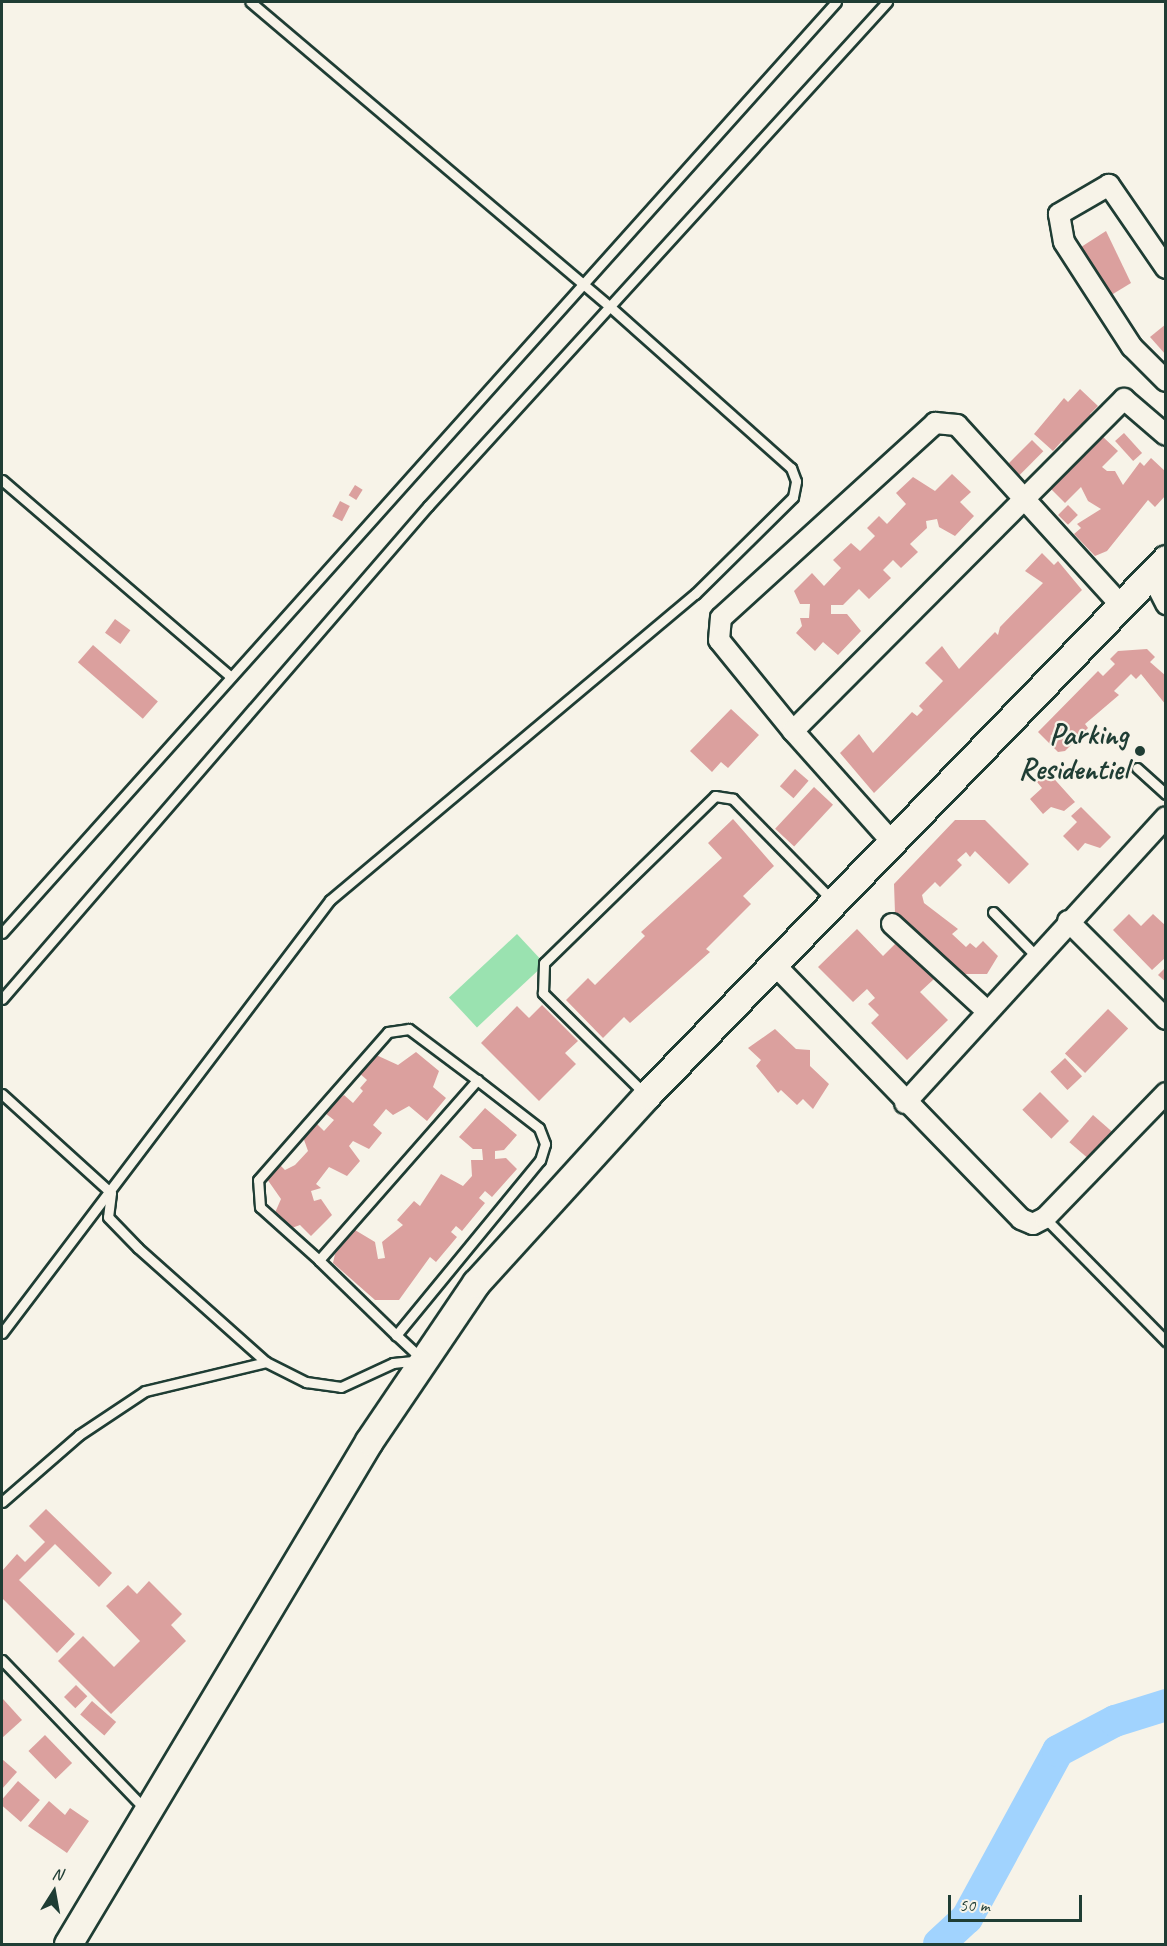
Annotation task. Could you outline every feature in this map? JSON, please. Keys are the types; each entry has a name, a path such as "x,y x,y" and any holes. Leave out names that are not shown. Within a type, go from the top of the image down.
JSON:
{"main road":[{"path":"68,1944 423,1360 476,1283 646,1095 1158,566"}],"street":[{"path":"1166,268 1109,185 1059,214 1064,242 1132,347 1166,381"},
{"path":"793,731 1124,399 1166,435"},
{"path":"892,842 793,731 719,640 721,618 935,423 957,425 1020,501 1120,604"},
{"path":"1158,566 1166,604"},
{"path":"905,1102 1068,921 1166,817"},
{"path":"1068,921 1166,1019"},
{"path":"892,924 988,1012"},
{"path":"773,963 905,1102 1021,1219 1034,1224 1046,1218 1163,1101"}],"lane":[{"path":"2,1333 111,1193 330,900 694,594 793,497 796,481 791,468 609,306 251,2"},
{"path":"2,933 584,287 836,2"},
{"path":"2,999 428,506 886,2"},
{"path":"2,480 231,677"},
{"path":"1137,768 1166,794"},
{"path":"646,1095 543,993 544,963 715,796 733,799 834,902"},
{"path":"993,912 1037,957"},
{"path":"396,1335 540,1160 544,1144 539,1128 409,1029 388,1032 258,1180 260,1207 268,1216 319,1260 396,1335 423,1360"},
{"path":"319,1260 477,1080"},
{"path":"2,1094 111,1193"},
{"path":"111,1193 108,1217 266,1362 306,1382 341,1387 393,1363 423,1360"},
{"path":"1046,1218 1166,1341"},
{"path":"2,1502 79,1435 145,1390 266,1362"},
{"path":"2,1660 147,1811"}],"green space":[{"path":"517,934 545,964 477,1027 449,997"}],"building":[{"path":"1106,231 1131,283 1108,297 1078,249"},
{"path":"1166,324 1166,355 1150,337"},
{"path":"1080,389 1098,406 1090,414 1095,418 1067,446 1062,441 1053,451 1034,434 1064,398 1068,402"},
{"path":"1124,433 1142,453 1133,461 1115,441"},
{"path":"1102,436 1118,451 1102,467 1107,471 1115,471 1123,485 1140,462 1144,466 1151,458 1166,472 1166,495 1155,507 1148,500 1107,551 1095,556 1074,534 1081,528 1077,524 1101,509 1088,501 1081,487 1065,503 1049,487 1067,462 1072,467 1081,459 1076,453"},
{"path":"1032,440 1043,451 1017,477 1006,466"},
{"path":"952,474 971,492 960,502 974,516 955,536 939,527 937,519 926,521 927,528 910,544 918,552 901,568 893,560 883,570 891,578 869,599 859,589 843,605 831,605 831,614 847,614 861,631 838,655 823,642 815,651 796,633 802,626 800,618 809,618 810,604 800,604 794,591 812,573 824,586 841,568 833,560 851,543 860,551 875,536 867,528 879,516 887,524 906,504 896,493 913,477 935,491"},
{"path":"355,485 363,490 356,500 349,495"},
{"path":"340,501 350,506 342,521 332,516"},
{"path":"1068,505 1078,515 1068,525 1058,515"},
{"path":"1042,553 1054,565 1058,561 1082,590 874,793 840,753 859,734 873,753 912,712 917,716 923,710 919,706 943,681 925,663 942,646 959,669 995,632 998,635 1000,627 1043,583 1025,571"},
{"path":"115,619 130,630 120,644 105,633"},
{"path":"93,645 158,701 143,719 78,662"},
{"path":"1147,649 1155,657 1150,662 1166,676 1166,705 1141,674 1136,679 1131,674 1114,691 1119,695 1085,724 1088,728 1065,751 1058,752 1038,732 1098,671 1103,676 1115,664 1110,659 1118,651"},
{"path":"731,709 759,735 728,768 721,762 712,772 690,751"},
{"path":"795,769 809,781 793,798 780,786"},
{"path":"1048,772 1075,802 1064,811 1051,807 1043,814 1030,799 1042,788 1037,782"},
{"path":"814,787 833,805 794,846 775,829"},
{"path":"1081,807 1111,837 1100,848 1085,843 1078,851 1063,836 1077,822 1071,816"},
{"path":"733,819 774,866 743,896 751,904 706,949 710,952 630,1023 624,1017 603,1038 566,1000 588,978 595,985 645,936 641,932 722,858 708,843"},
{"path":"955,820 985,820 1029,864 1009,884 975,851 970,857 966,852 957,860 962,865 940,887 935,882 922,895 924,903 958,929 952,934 966,947 970,943 976,948 983,941 998,956 987,974 956,974 895,913 894,884"},
{"path":"1129,914 1141,926 1153,914 1166,926 1166,957 1152,970 1113,930"},
{"path":"857,929 883,956 897,942 934,979 920,992 948,1020 907,1060 871,1023 879,1015 868,1004 875,998 867,989 853,1002 818,967"},
{"path":"1166,967 1166,982 1158,975"},
{"path":"542,1005 578,1041 565,1053 576,1064 539,1101 481,1043 517,1006 529,1018"},
{"path":"1108,1009 1128,1028 1085,1073 1065,1054"},
{"path":"775,1029 796,1049 810,1050 810,1066 829,1084 813,1109 803,1099 797,1105 781,1090 778,1093 756,1066 761,1060 748,1048"},
{"path":"416,1052 439,1071 433,1087 446,1098 427,1121 409,1106 393,1115 386,1109 373,1125 382,1133 369,1149 353,1141 349,1146 360,1161 347,1176 329,1167 316,1184 321,1188 311,1191 314,1201 321,1199 332,1215 311,1236 300,1225 289,1229 274,1215 281,1199 267,1179 280,1165 285,1170 295,1165 308,1151 303,1137 316,1123 324,1131 334,1120 325,1113 336,1101 344,1095 353,1103 363,1091 360,1088 367,1080 358,1072 374,1054 398,1065"},
{"path":"1065,1058 1082,1076 1067,1090 1050,1072"},
{"path":"1040,1092 1069,1121 1051,1139 1022,1110"},
{"path":"485,1108 517,1135 504,1150 495,1151 495,1159 506,1158 517,1169 492,1197 485,1191 479,1198 485,1203 462,1231 456,1226 451,1232 457,1237 436,1262 430,1257 399,1300 375,1300 333,1263 335,1254 355,1230 375,1242 378,1259 385,1258 382,1242 403,1225 397,1220 414,1201 420,1206 441,1174 463,1186 472,1176 471,1160 483,1160 482,1149 473,1149 459,1137"},
{"path":"1093,1115 1118,1137 1094,1164 1069,1142"},
{"path":"46,1509 112,1573 99,1587 55,1544 19,1580 75,1634 57,1653 2,1598 2,1571 17,1554 25,1562 45,1542 29,1526"},
{"path":"149,1581 182,1614 171,1625 186,1641 111,1714 58,1661 83,1636 114,1667 140,1641 106,1606 128,1585 137,1594"},
{"path":"76,1685 87,1696 75,1708 64,1697"},
{"path":"3,1699 22,1720 2,1738 2,1701"},
{"path":"92,1701 116,1722 104,1736 80,1715"},
{"path":"45,1735 72,1763 56,1779 28,1751"},
{"path":"2,1759 17,1772 2,1789"},
{"path":"18,1781 40,1800 21,1822 2,1806 2,1799"},
{"path":"49,1801 65,1815 70,1808 89,1821 67,1853 28,1826"}],"waterway":[{"path":"939,1944 967,1918 1058,1751 1115,1721 1166,1705"}],"place":[{"name":"Parking Residentiel","path":"1140,751"}]}
